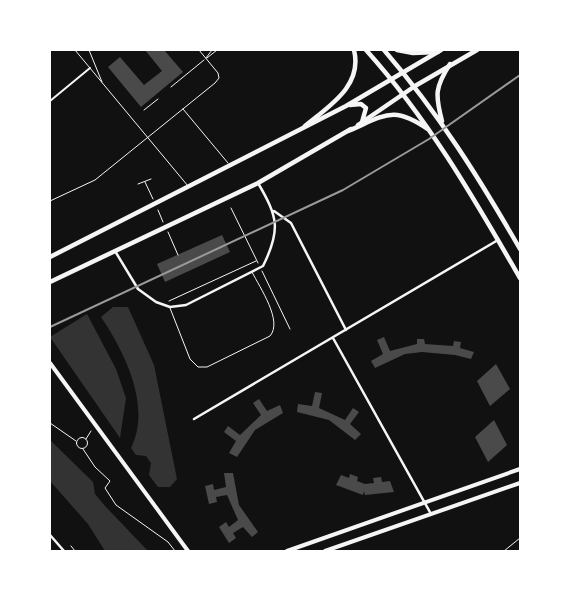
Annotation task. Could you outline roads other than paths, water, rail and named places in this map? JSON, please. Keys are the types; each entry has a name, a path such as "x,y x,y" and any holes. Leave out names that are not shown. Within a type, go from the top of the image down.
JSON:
{"main road":[{"path":"305,126 340,97 350,84 355,73 357,60 354,50"},
{"path":"366,50 404,93 433,132 520,278"},
{"path":"384,50 404,72 444,124 471,165 520,249"},
{"path":"397,50 413,53 439,51"},
{"path":"50,282 258,183 362,123 415,86 477,50"},
{"path":"50,257 346,106 439,51"},
{"path":"444,124 438,105 437,86 450,64"},
{"path":"346,106 356,104 365,106 367,111 362,123"},
{"path":"348,131 394,114 409,117 433,132"}],"street":[{"path":"50,101 90,68"},
{"path":"115,251 138,289 156,302 170,307 186,305 263,266 276,224 273,210 258,183"},
{"path":"273,210 291,223 346,330"},
{"path":"194,419 498,240"},
{"path":"333,338 432,514"},
{"path":"50,363 188,551"},
{"path":"287,551 520,469"},
{"path":"325,551 520,483"},
{"path":"50,535 64,551"}],"lane":[{"path":"75,50 189,187"},
{"path":"89,50 102,83"},
{"path":"50,201 94,180 148,138 219,78 218,73 200,50"},
{"path":"206,58 212,50"},
{"path":"206,58 216,50"},
{"path":"183,109 230,166"},
{"path":"170,307 190,359 198,367 207,367 270,336 273,332 275,320 252,271"}],"railway":[{"path":"50,327 343,190 429,139 520,75"}]}
